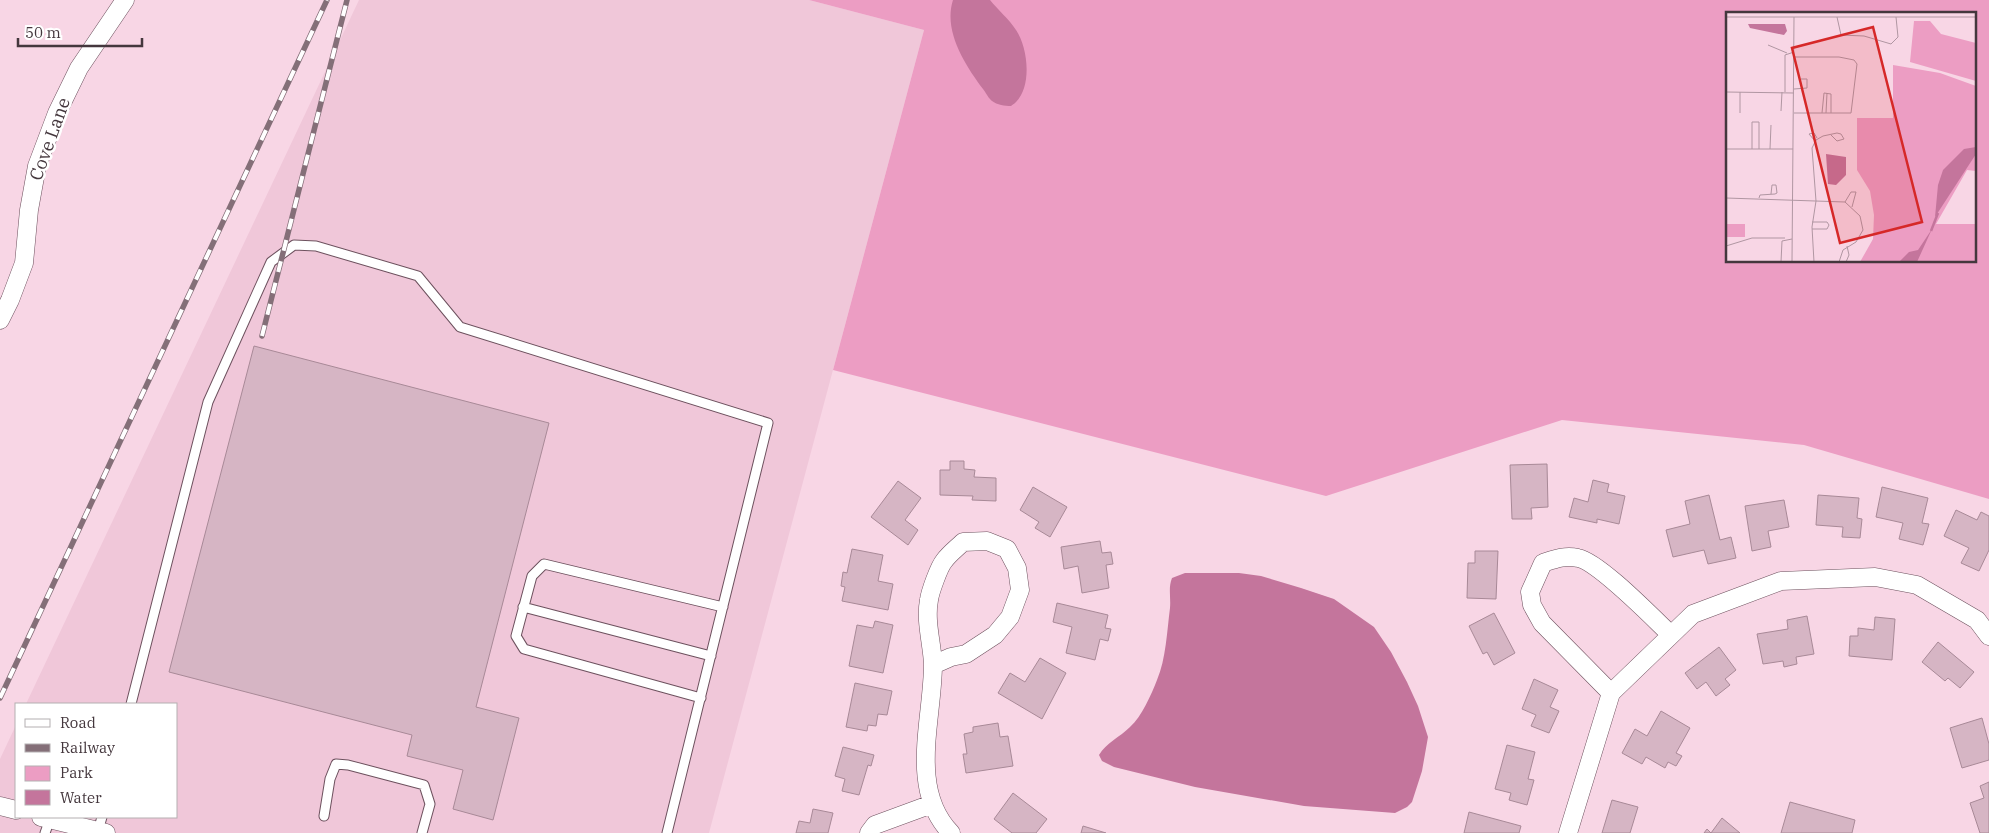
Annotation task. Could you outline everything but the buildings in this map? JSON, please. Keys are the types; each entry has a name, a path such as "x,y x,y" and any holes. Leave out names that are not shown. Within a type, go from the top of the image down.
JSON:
{"street":[{"name":"Cove Lane","path":"0,320 24,263 29,210 37,166 57,113 79,68 125,0"},
{"path":"933,665 951,656 966,654 996,635 1010,617 1020,590 1017,568 1007,548 987,541 963,542 943,562 929,600 933,665 926,740 927,776 932,804 941,822 951,833"},
{"path":"1611,693 1542,623 1532,605 1530,592 1543,563 1562,557 1579,558 1600,570 1671,635"},
{"path":"1568,833 1611,693 1693,614 1781,581 1874,577 1917,585 1976,620 1989,636"},
{"path":"869,833 876,825 932,804"},
{"path":"0,806 15,810"},
{"path":"45,823 102,827"}],"lane":[{"path":"131,703 208,402 271,262 294,245 316,246 418,276 460,327 768,423 667,833"},
{"path":"701,698 524,650 516,636 523,607 532,576 544,564 723,607"},
{"path":"523,607 711,656"},
{"path":"324,816 330,779 336,764 348,766 424,785 430,804 422,833"}],"shaded area":[{"path":"359,0 809,0 924,30 709,833 0,833 0,759 15,727 15,818 178,818 178,703 26,703"}],"green space":[{"path":"809,0 1989,0 1989,499 1804,445 1562,420 1326,496 833,370 924,30"}],"water":[{"path":"953,0 990,0 1016,30 1024,48 1027,70 1023,91 1018,100 1011,106 999,104 991,100 963,58 953,35 951,24"},
{"path":"1185,573 1239,573 1261,576 1334,599 1374,627 1391,652 1407,682 1418,706 1428,737 1422,771 1412,802 1407,807 1395,813 1304,806 1195,787 1114,767 1102,761 1099,755 1134,722 1152,692 1160,672 1164,654 1172,578"}],"railway":[{"path":"0,698 327,0"},
{"path":"262,336 347,0"}]}
